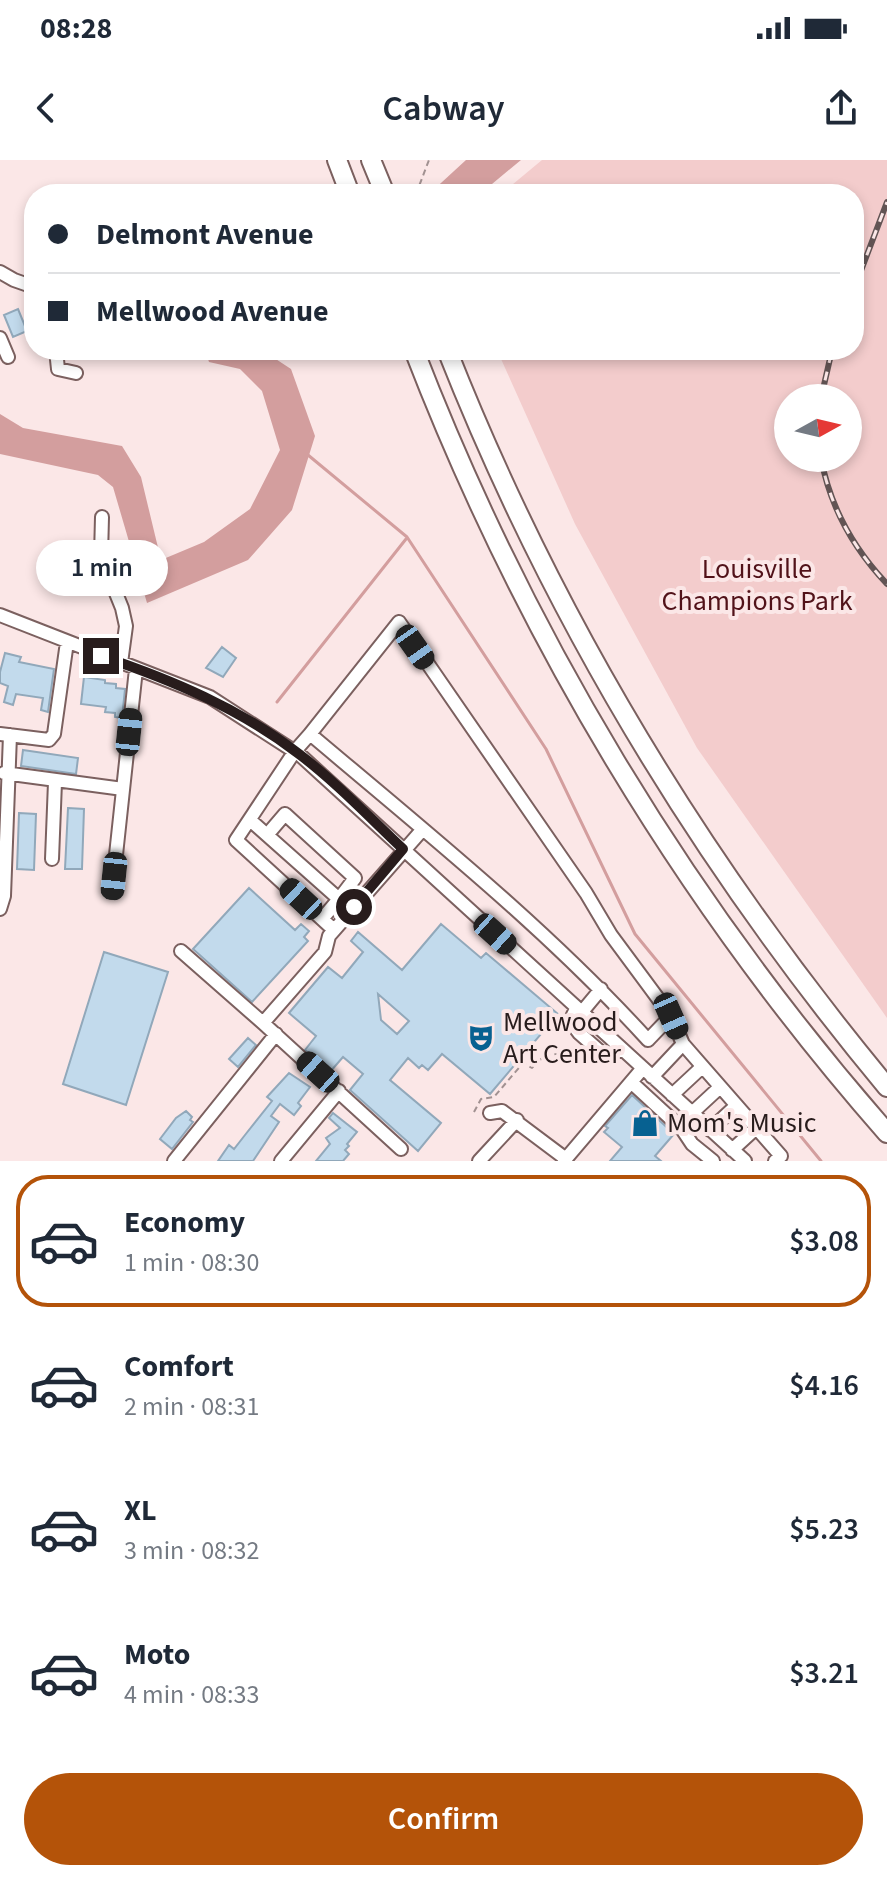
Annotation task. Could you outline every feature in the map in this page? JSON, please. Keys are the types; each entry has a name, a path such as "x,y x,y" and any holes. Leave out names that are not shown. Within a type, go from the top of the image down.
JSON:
{"highway":[{"path":"337,160 346,184"},
{"path":"371,160 381,184"},
{"path":"418,360 464,471 517,583 613,756 674,854 738,946 793,1019 887,1133"},
{"path":"451,360 513,506 560,603 632,730 739,895 809,990 887,1087"}],"street":[{"path":"0,272 24,283"},
{"path":"0,338 8,357"},
{"path":"57,360 58,369 76,373"},
{"path":"102,517 101,556 126,626 121,663"},
{"path":"0,615 210,697 295,751 578,1011"},
{"path":"334,930 236,840 295,751 399,622 586,893 611,935 671,1016 683,1044 781,1156 775,1161"},
{"path":"0,909 4,896 5,734 49,740 54,734 67,642"},
{"path":"112,892 136,669"},
{"path":"310,734 423,829 601,989 648,1040 671,1016"},
{"path":"4,773 123,789"},
{"path":"52,859 55,782"},
{"path":"267,835 285,814 355,878 322,919"},
{"path":"250,820 339,899"},
{"path":"263,1023 325,952 329,936 423,829"},
{"path":"181,951 401,1149"},
{"path":"601,989 570,1021 579,1033 603,1054 622,1050 745,1161"},
{"path":"174,1161 276,1034"},
{"path":"490,1113 502,1111 517,1120 565,1160 631,1082 683,1044"},
{"path":"672,1095 701,1068"},
{"path":"631,1082 713,1161"},
{"path":"692,1113 719,1088"},
{"path":"281,1161 339,1091"},
{"path":"710,1130 736,1106"},
{"path":"479,1161 517,1120"},
{"path":"732,1150 756,1128"}],"path":[{"path":"420,184 429,160"},
{"path":"474,1112 481,1099 494,1097 523,1063 532,1068 545,1056 556,1053 571,1058 583,1045"}],"green space":[{"name":"Louisville Champions Park","path":"542,160 887,160 887,1018 697,748 575,524 501,360 864,360 864,184 513,184"}],"shaded area":[{"path":"466,160 521,160 492,184 440,184"},
{"path":"277,360 291,369 315,436 292,510 248,560 147,603 113,487 98,475 0,454 0,414 23,428 122,446 141,477 161,560 204,542 250,509 280,450 262,391 240,369 209,362"}],"building":[{"path":"18,309 24,332 13,337 4,315"},
{"path":"222,647 236,658 223,677 206,668"},
{"path":"5,653 21,657 19,662 54,669 48,712 41,710 43,698 16,694 13,705 4,702 8,686 0,683 0,672"},
{"path":"84,677 105,680 105,683 116,684 116,688 125,689 122,718 105,712 106,707 81,704"},
{"path":"23,750 78,758 76,774 21,766"},
{"path":"68,808 84,809 82,869 65,869"},
{"path":"19,813 36,814 34,870 17,869"},
{"path":"249,888 295,930 301,924 309,931 304,937 308,941 252,1002 193,949"},
{"name":"Mellwood Art Center","path":"441,924 481,958 486,953 558,1014 490,1094 442,1054 428,1070 422,1065 419,1068 408,1058 390,1080 441,1123 418,1151 350,1090 363,1074 343,1057 330,1072 305,1050 316,1036 289,1013 328,967 342,978 363,952 351,941 358,932 402,970","holes":["378,994 409,1021 397,1034 381,1020"]},
{"path":"104,952 168,972 126,1105 63,1084"},
{"path":"248,1038 256,1045 238,1067 229,1059"},
{"path":"289,1073 310,1087 298,1103 301,1106 294,1115 280,1104 271,1116 279,1122 253,1161 218,1161 229,1145 234,1149 272,1101 267,1097"},
{"path":"632,1095 674,1134 655,1156 661,1161 610,1161 622,1147 604,1132 608,1128 605,1126"},
{"path":"186,1111 193,1122 172,1149 160,1139 176,1118"},
{"path":"333,1113 357,1132 347,1144 349,1146 345,1150 349,1154 343,1161 316,1161 330,1144 326,1138 340,1128 329,1118"}],"waterway":[{"path":"308,455 407,537 546,749 635,934 821,1161"},
{"path":"277,702 406,539"}],"railway":[{"path":"864,263 887,202"},
{"path":"824,384 830,360"},
{"path":"824,472 845,526 887,584"}],"place":[{"name":"Mellwood Art Center","path":"481,1038"},
{"name":"Mom's Music","path":"645,1123"}],"route":[{"path":"101,656 210,697 252,722 323,774 403,849 354,907"}]}
